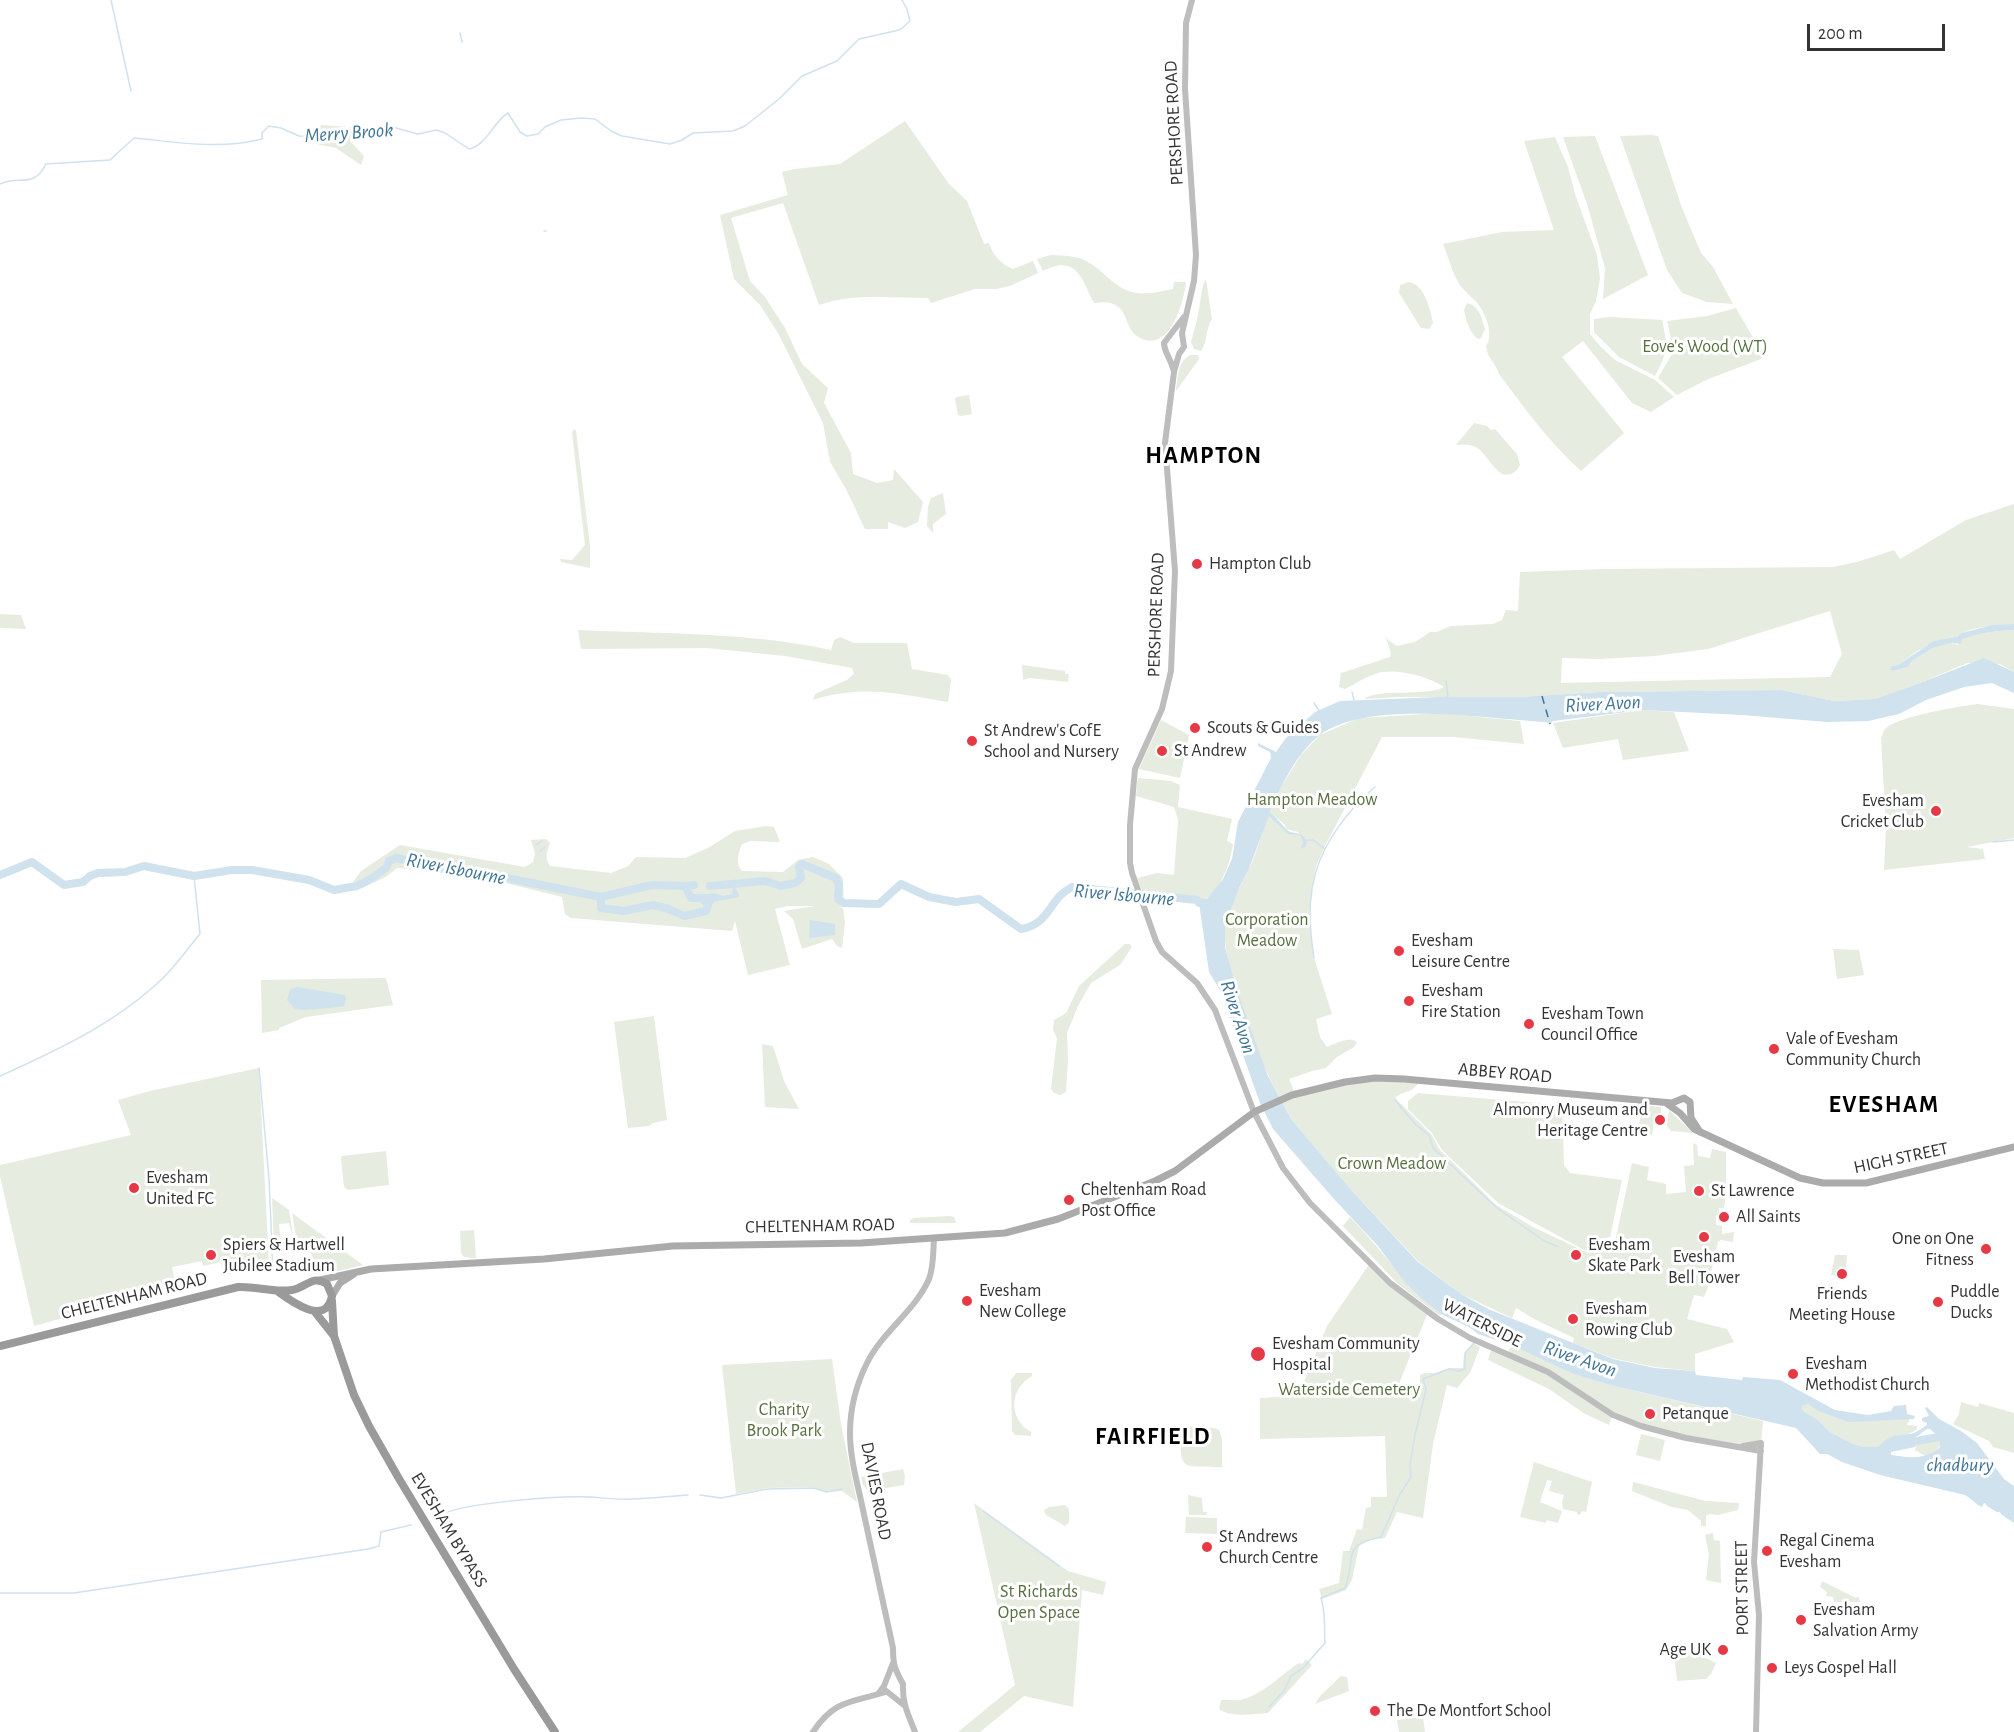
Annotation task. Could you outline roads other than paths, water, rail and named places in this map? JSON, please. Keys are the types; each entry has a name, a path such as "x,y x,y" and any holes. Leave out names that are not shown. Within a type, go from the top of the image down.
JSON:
{"highway":[{"path":"314,1280 320,1280 330,1287 332,1298 325,1309 311,1310 303,1305 300,1295 304,1286 314,1280"},
{"name":"CHELTENHAM ROAD","path":"277,1292 304,1286"},
{"name":"CHELTENHAM ROAD","path":"0,1346 238,1287 256,1287 277,1292 311,1310"},
{"name":"EVESHAM BYPASS","path":"332,1298 334,1336 348,1379 369,1426 452,1567 555,1732"},
{"name":"EVESHAM BYPASS","path":"311,1310 334,1336"}],"main road":[{"name":"PERSHORE ROAD","path":"1192,0 1186,23 1185,89 1196,255 1194,281 1185,316 1182,339 1184,347 1179,354 1174,372 1165,443 1175,571 1171,670 1162,709 1135,769 1130,825 1130,863 1136,888 1162,952 1197,983 1215,1010 1255,1111"},
{"name":"PERSHORE ROAD","path":"1174,372 1164,343 1185,316"},
{"path":"1170,335 1177,335 1182,339"},
{"path":"1168,354 1179,354"},
{"name":"ABBEY ROAD","path":"1255,1111 1292,1095 1345,1082 1375,1078 1672,1103 1677,1101"},
{"path":"1690,1109 1686,1113 1679,1112 1677,1101 1682,1098 1688,1099 1691,1104 1692,1121 1700,1132"},
{"name":"ABBEY ROAD","path":"1664,1102 1679,1112 1689,1125 1700,1132"},
{"name":"CHELTENHAM ROAD","path":"320,1280 356,1272 445,1264 544,1259 700,1244 861,1243 1005,1233 1058,1219 1175,1171 1255,1111"},
{"name":"WATERSIDE","path":"1255,1111 1283,1168 1300,1193 1390,1283 1438,1319 1470,1338 1548,1372 1613,1415 1641,1426 1680,1436 1761,1451"},
{"name":"HIGH STREET","path":"1700,1132 1793,1175 1822,1183 1866,1184 2014,1147"},
{"name":"DAVIES ROAD","path":"813,1732 827,1715 846,1702 877,1695 887,1688 893,1662 893,1648 851,1448 852,1412 855,1394 867,1362 881,1340 922,1291 930,1276 934,1238"},
{"path":"332,1298 340,1283 356,1272"},
{"name":"WATERSIDE","path":"1736,1446 1761,1443"},
{"name":"PORT STREET","path":"1756,1732 1759,1615 1754,1562 1761,1443"},
{"name":"DAVIES ROAD","path":"893,1662 897,1677 903,1684 901,1692 915,1732"},
{"path":"887,1688 891,1677 897,1677"},
{"path":"887,1688 895,1696 901,1692"},
{"path":"887,1688 905,1706"}],"water":[{"path":"2014,624 2014,630 1981,634 1962,639 1961,644 1952,643 1933,648 1912,661 1908,667 1893,671 1890,669 1934,641 1957,637 1962,633 1992,625"},
{"name":"chadbury","path":"1984,658 2014,672 2014,693 1992,683 1964,687 1926,700 1899,714 1868,721 1827,722 1643,710 1553,721 1550,724 1461,715 1397,714 1367,717 1341,724 1320,735 1304,750 1284,781 1270,812 1287,830 1303,836 1307,843 1305,847 1300,849 1303,842 1299,835 1288,834 1269,816 1225,925 1225,947 1236,988 1268,1076 1291,1119 1353,1192 1418,1262 1461,1294 1488,1309 1613,1359 1655,1368 1695,1371 1696,1375 1742,1380 1743,1377 1780,1380 1835,1410 1868,1415 1891,1411 1894,1406 1906,1405 1907,1414 1915,1416 1914,1419 1849,1422 1818,1411 1808,1404 1802,1406 1803,1411 1817,1419 1830,1432 1864,1447 1878,1447 1892,1437 1911,1434 1921,1429 1927,1425 1922,1418 1929,1416 1925,1408 1927,1407 1939,1419 1977,1443 2004,1479 2014,1486 2014,1523 2002,1515 1997,1508 1984,1503 1982,1507 1965,1495 1880,1475 1842,1462 1827,1454 1820,1454 1796,1428 1614,1386 1574,1374 1511,1345 1478,1334 1469,1327 1441,1314 1404,1281 1378,1246 1273,1129 1260,1103 1220,990 1209,972 1199,903 1206,900 1223,879 1232,859 1238,822 1271,758 1270,752 1258,746 1258,743 1276,752 1286,738 1315,712 1340,701 1518,697 1600,692 1782,690 1834,701 1875,699","holes":["1930,1429 1937,1435 1932,1438 1933,1441 1940,1441 1940,1447 1935,1451 1917,1457 1891,1455 1891,1452 1915,1447 1917,1441 1913,1439"]},
{"path":"733,885 739,897 713,902 709,907 705,907 697,899 698,896 714,893 723,896 732,894"},
{"path":"810,920 835,924 835,935 809,938"},
{"path":"297,987 345,995 344,1006 295,1009 287,1000 290,990"}],"waterway":[{"path":"111,0 131,91"},
{"name":"Merry Brook","path":"0,184 31,179 41,172 46,164 110,160 134,138 198,144 230,144 262,139 262,133 269,126 281,128 299,136 341,137 353,129 359,133 374,128 396,128 418,134 436,130 445,133 469,149 481,143 508,113 520,132 527,136 538,134 545,127 561,120 581,118 595,119 622,136 670,144 693,133 733,131 745,126 779,99 802,76 837,61 859,39 901,29 910,21 902,0"},
{"path":"460,33 462,42"},
{"path":"1446,681 1448,698"},
{"path":"1352,692 1354,700"},
{"path":"1314,703 1320,712"},
{"path":"1325,849 1347,815 1375,787"},
{"path":"1306,840 1313,840 1325,849 1315,875 1310,902 1314,958"},
{"path":"1993,842 2014,840"},
{"path":"536,845 542,841"},
{"path":"540,851 545,847"},
{"name":"River Isbourne","path":"0,875 32,862 64,885 83,882 98,873 125,872 144,866 194,876 232,870 252,870 309,880 334,890 357,886 386,868 389,861 396,858 601,897 652,885 685,886 691,898 707,898"},
{"name":"River Isbourne","path":"710,886 765,881 781,886 795,883 801,878 799,867 802,864 836,878 839,885 838,899 844,903 879,904 901,884 929,897 956,902 979,899 1021,929 1038,922 1058,898 1072,887 1197,900 1199,903 1207,903"},
{"path":"0,1076 86,1034 127,1008 164,977 200,934 194,876"},
{"name":"River Isbourne","path":"685,886 694,885"},
{"path":"601,897 601,908 624,911 653,905 684,916 706,911 711,900"},
{"path":"259,1068 269,1179 272,1246"},
{"path":"1395,1100 1416,1125 1429,1135 1433,1148 1497,1208 1546,1242 1557,1246"},
{"path":"272,1254 273,1264"},
{"path":"1269,1707 1284,1691 1291,1676 1303,1668 1325,1643 1321,1598 1345,1588 1355,1548 1368,1540 1381,1537 1400,1494 1411,1477 1410,1465 1415,1435 1426,1389 1423,1379 1449,1369 1459,1371 1465,1369 1465,1353 1474,1343"},
{"name":"River Avon","path":"1906,1443 1944,1436"},
{"path":"700,1495 721,1498 767,1489 814,1488 826,1492 842,1489"},
{"path":"435,1518 446,1512 509,1501 576,1497 639,1499 688,1495"},
{"path":"1988,1504 1998,1510"},
{"path":"983,1511 1059,1566"},
{"path":"0,1593 74,1593 368,1549 379,1546 381,1532 411,1525"}],"place":[{"name":"Hampton Club","path":"1197,564"},
{"name":"Scouts & Guides","path":"1195,728"},
{"name":"St Andrew's CofE School and Nursery","path":"972,741"},
{"name":"St Andrew","path":"1162,751"},
{"name":"Evesham Cricket Club","path":"1936,811"},
{"name":"Evesham Leisure Centre","path":"1399,951"},
{"name":"Evesham Fire Station","path":"1409,1001"},
{"name":"Evesham Town Council Office","path":"1529,1024"},
{"name":"Vale of Evesham Community Church","path":"1774,1049"},
{"name":"Almonry Museum and Heritage Centre","path":"1660,1120"},
{"name":"Evesham United FC","path":"134,1188"},
{"name":"St Lawrence","path":"1699,1191"},
{"name":"Cheltenham Road Post Office","path":"1069,1200"},
{"name":"All Saints","path":"1724,1217"},
{"name":"Evesham Bell Tower","path":"1704,1237"},
{"name":"One on One Fitness","path":"1986,1249"},
{"name":"Spiers & Hartwell Jubilee Stadium","path":"211,1255"},
{"name":"Evesham Skate Park","path":"1576,1255"},
{"name":"Friends Meeting House","path":"1842,1274"},
{"name":"Evesham New College","path":"967,1301"},
{"name":"Puddle Ducks","path":"1938,1302"},
{"name":"Evesham Rowing Club","path":"1573,1319"},
{"name":"Evesham Community Hospital","path":"1258,1354"},
{"name":"Evesham Methodist Church","path":"1793,1374"},
{"name":"Petanque","path":"1650,1414"},
{"name":"St Andrews Church Centre","path":"1207,1547"},
{"name":"Regal Cinema Evesham","path":"1767,1551"},
{"name":"Evesham Salvation Army","path":"1801,1620"},
{"name":"Age UK","path":"1723,1650"},
{"name":"Leys Gospel Hall","path":"1772,1668"},
{"name":"The De Montfort School","path":"1375,1711"}],"district":[{"name":"HAMPTON","path":"1204,456"},
{"name":"EVESHAM","path":"1884,1105"},
{"name":"FAIRFIELD","path":"1153,1437"}],"park label":[{"name":"Eove's Wood (WT)","path":"1705,347"},
{"name":"Hampton Meadow","path":"1312,800"},
{"name":"Corporation Meadow","path":"1267,930"},
{"name":"Crown Meadow","path":"1392,1164"},
{"name":"Waterside Cemetery","path":"1349,1390"},
{"name":"Charity Brook Park","path":"784,1420"},
{"name":"St Richards Open Space","path":"1039,1602"}]}
